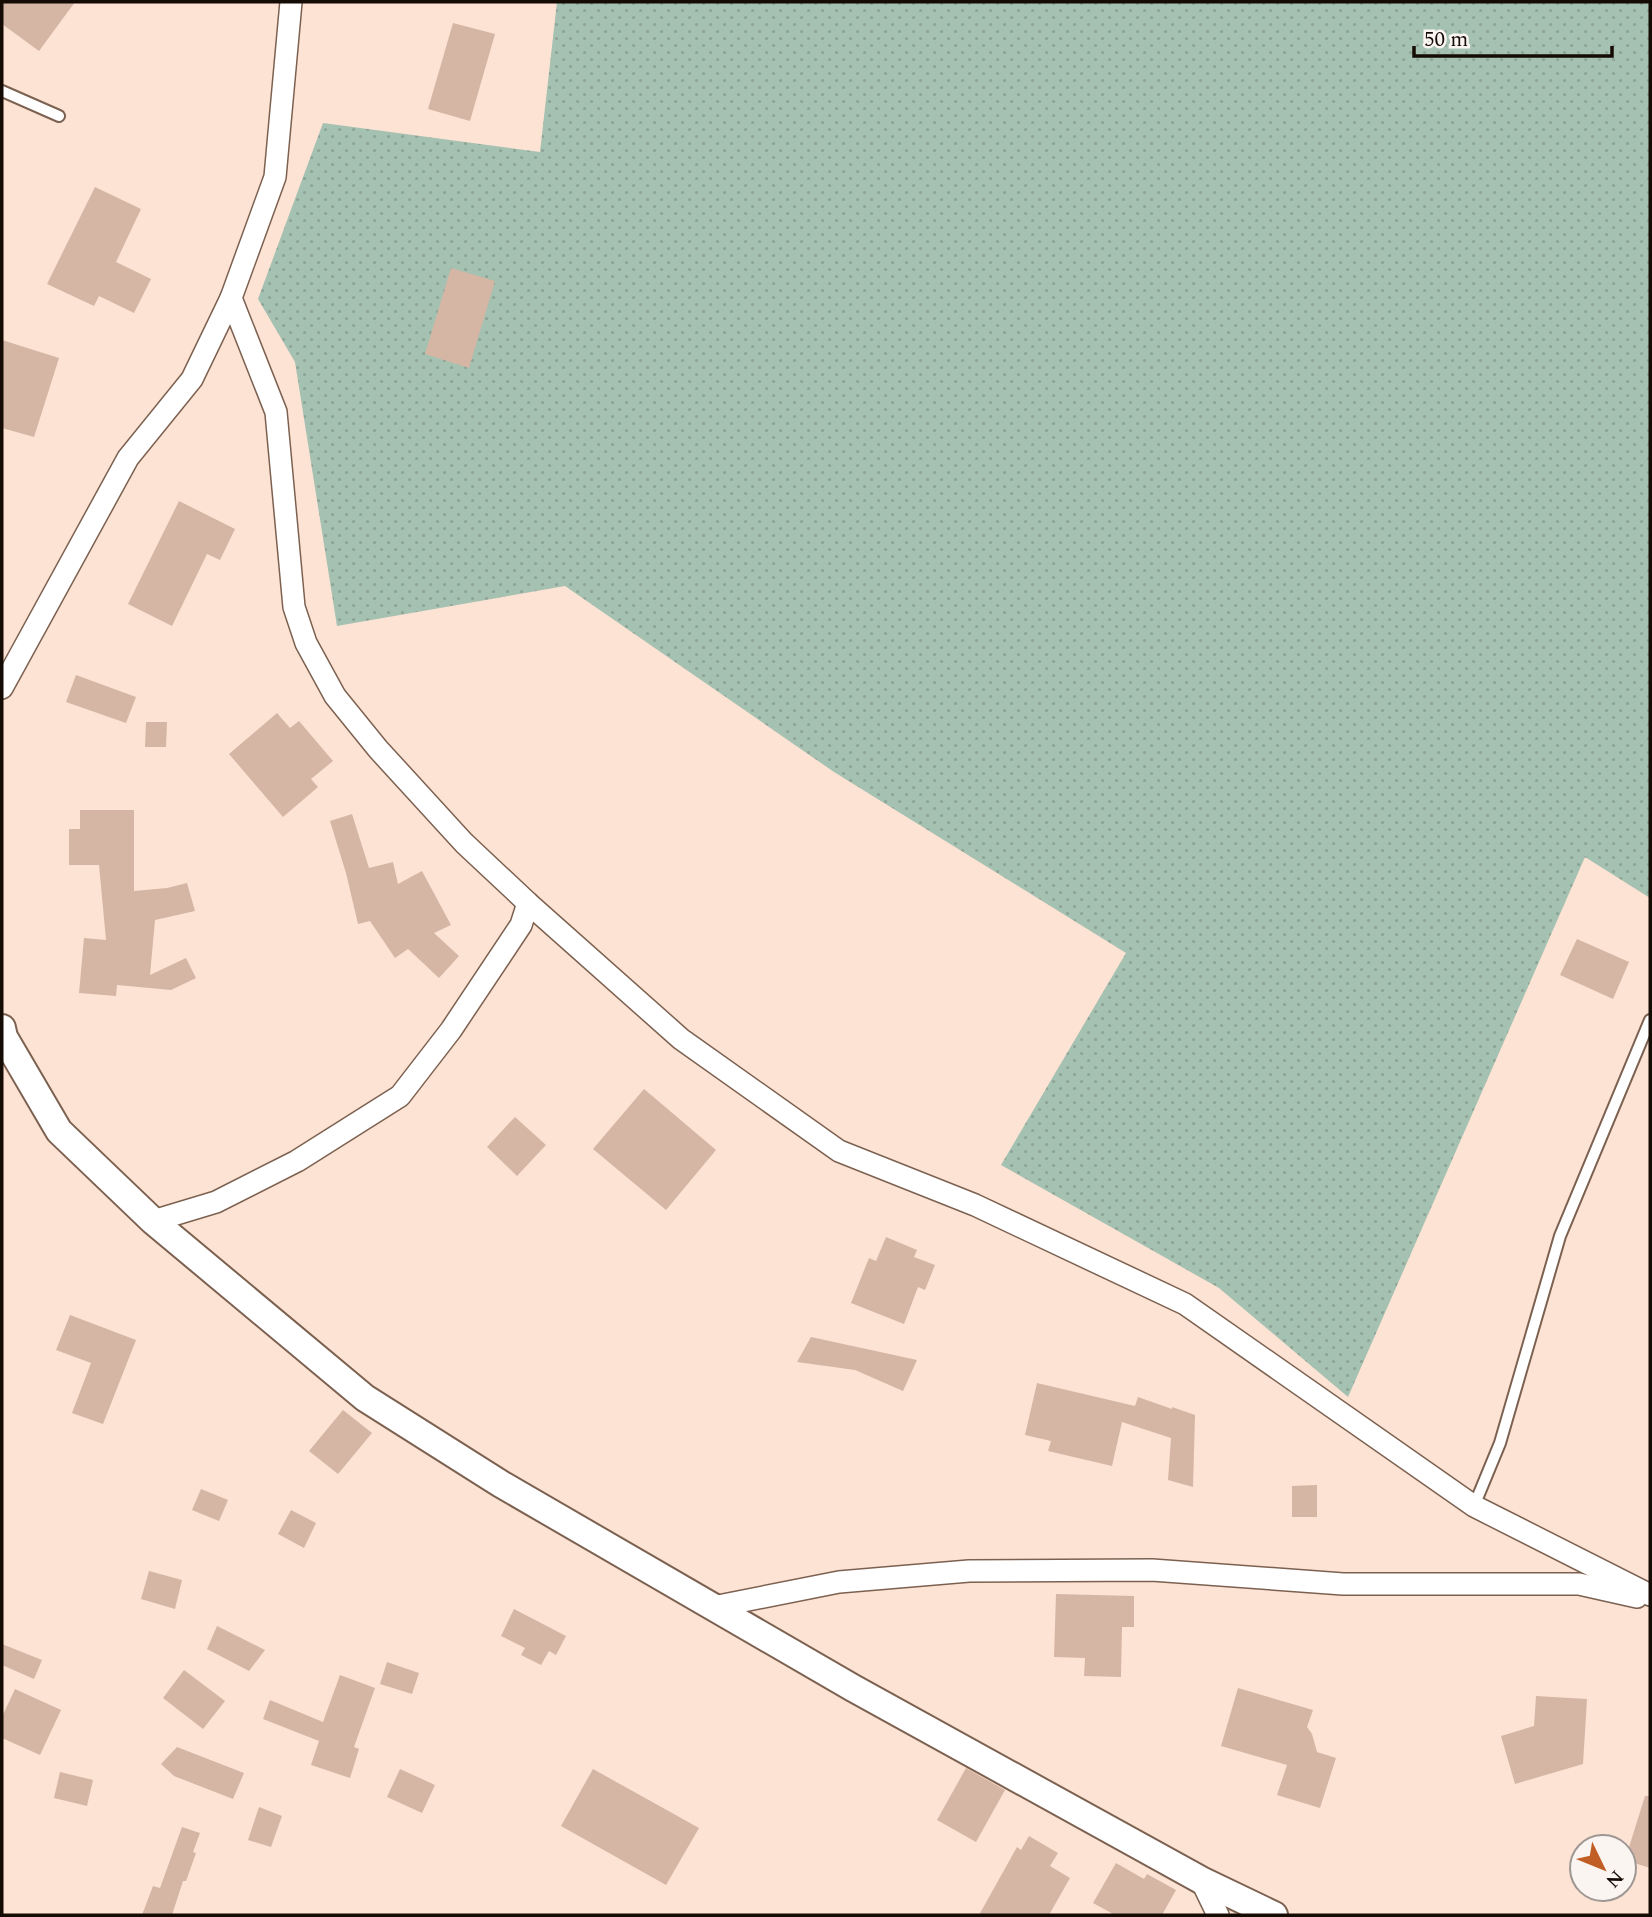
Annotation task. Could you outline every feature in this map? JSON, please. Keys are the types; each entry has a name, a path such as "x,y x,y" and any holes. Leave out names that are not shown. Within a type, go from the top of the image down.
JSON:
{"street":[{"path":"2,688 128,458 192,379 231,298 275,177 291,2"},
{"path":"231,298 276,412 294,607 306,643 335,696 378,749 464,843 528,903 681,1039 839,1151 975,1205 1185,1304 1474,1506 1650,1597"},
{"path":"153,1221 216,1202 297,1161 400,1096 451,1030 521,925 528,903"},
{"path":"2,1028 4,1037 59,1131 153,1221 365,1398 502,1484 877,1701 1201,1880 1274,1915"},
{"path":"713,1607 839,1582 969,1571 1152,1570 1343,1584 1579,1584 1650,1597"},
{"path":"1201,1880 1219,1915"}],"lane":[{"path":"2,91 59,116"},
{"path":"1474,1506 1500,1443 1560,1236 1650,1020"}],"green space":[{"path":"557,2 1650,2 1650,898 1585,857 1348,1397 1219,1288 1001,1165 1126,953 834,772 565,586 337,626 295,362 258,299 323,123 540,152"}],"building":[{"path":"2,2 75,2 39,51 2,24"},
{"path":"453,23 495,34 470,121 428,109"},
{"path":"95,187 141,209 116,262 151,279 134,313 99,296 94,306 47,284"},
{"path":"451,268 495,281 469,368 425,354"},
{"path":"2,340 59,358 34,437 2,428"},
{"path":"179,501 235,529 220,560 207,554 172,626 128,604"},
{"path":"76,675 136,697 126,723 66,702"},
{"path":"277,713 290,728 299,721 333,761 311,779 318,787 283,817 229,754"},
{"path":"146,722 167,722 166,747 145,747"},
{"path":"80,810 134,810 134,891 187,883 195,911 155,920 150,975 186,958 196,978 171,990 117,985 116,996 79,993 84,938 106,940 99,865 69,865 69,829 80,829"},
{"path":"352,814 369,868 393,862 398,884 422,871 451,925 434,933 459,956 439,978 408,949 395,958 370,921 358,924 330,821"},
{"path":"1577,939 1629,962 1613,999 1560,975"},
{"path":"644,1089 716,1150 666,1210 593,1149"},
{"path":"515,1117 546,1145 517,1176 487,1147"},
{"path":"886,1237 917,1250 914,1257 935,1265 925,1290 918,1287 904,1324 851,1303 869,1258 876,1261"},
{"path":"70,1315 136,1340 103,1424 72,1413 91,1363 56,1350"},
{"path":"811,1337 917,1360 903,1391 855,1370 797,1362"},
{"path":"1037,1383 1135,1406 1138,1397 1195,1415 1193,1487 1168,1480 1171,1438 1122,1422 1112,1466 1048,1451 1051,1441 1025,1435"},
{"path":"343,1410 372,1433 338,1474 309,1451"},
{"path":"1317,1485 1317,1517 1292,1517 1292,1486"},
{"path":"201,1489 228,1500 219,1521 192,1510"},
{"path":"291,1510 316,1523 304,1548 278,1534"},
{"path":"149,1571 182,1580 175,1609 141,1599"},
{"path":"1056,1594 1134,1596 1134,1627 1122,1627 1121,1677 1084,1676 1085,1658 1054,1657"},
{"path":"514,1609 566,1636 556,1655 549,1651 541,1665 521,1655 525,1648 501,1636"},
{"path":"217,1626 265,1650 249,1671 207,1649"},
{"path":"2,1644 42,1660 34,1679 2,1665"},
{"path":"387,1662 419,1673 412,1694 380,1684"},
{"path":"184,1670 225,1701 203,1729 163,1698"},
{"path":"340,1675 375,1688 354,1747 359,1749 350,1778 311,1765 319,1741 263,1719 270,1700 323,1722"},
{"path":"1238,1688 1313,1710 1307,1727 1317,1752 1336,1758 1320,1808 1277,1795 1287,1765 1221,1746"},
{"path":"15,1689 61,1710 40,1755 2,1738 2,1717"},
{"path":"1536,1696 1587,1699 1583,1764 1515,1784 1501,1736 1534,1726"},
{"path":"177,1747 244,1773 233,1799 174,1776 161,1764"},
{"path":"966,1768 1005,1790 976,1842 937,1820"},
{"path":"400,1769 435,1785 422,1813 387,1797"},
{"path":"593,1769 699,1828 666,1885 561,1826"},
{"path":"60,1772 93,1780 87,1806 54,1798"},
{"path":"1645,1796 1650,1796 1650,1868 1638,1864 1638,1833 1633,1833"},
{"path":"259,1807 282,1816 271,1847 248,1840"},
{"path":"182,1827 200,1833 193,1852 196,1853 172,1915 142,1915 153,1886 160,1888"},
{"path":"1029,1836 1058,1853 1050,1866 1070,1878 1049,1915 979,1915 1017,1847 1021,1850"},
{"path":"1116,1863 1144,1879 1147,1874 1176,1890 1162,1915 1115,1915 1093,1903"}]}
